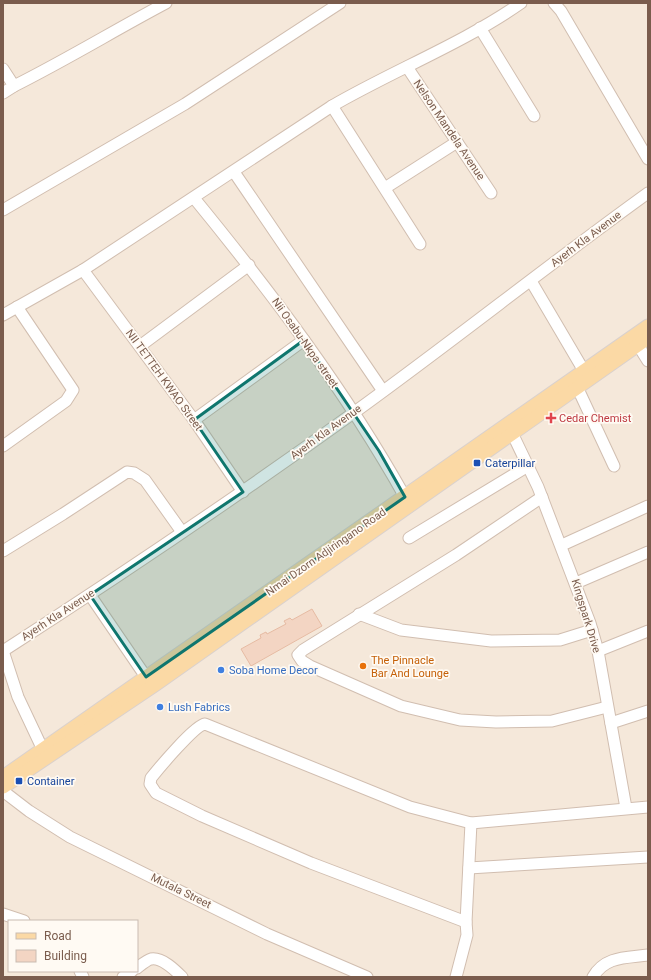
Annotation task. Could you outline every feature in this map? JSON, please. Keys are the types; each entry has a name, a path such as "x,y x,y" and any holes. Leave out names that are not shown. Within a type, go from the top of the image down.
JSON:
{"main road":[{"name":"Nmai Dzorn Adjiringano Road","path":"3,777 146,677 212,639 405,497 648,326"},
{"name":"Nmai Dzorn Adjiringano Road","path":"3,787 212,639 578,389 643,342"}],"street":[{"path":"3,93 60,63 127,23 166,3"},
{"path":"3,210 185,104 340,3"},
{"path":"3,314 83,270 234,172 332,106 480,28 521,3"},
{"path":"554,3 561,11 648,159"},
{"path":"480,28 534,116"},
{"name":"Nelson Mandela Avenue","path":"407,67 491,193"},
{"path":"3,70 14,86"},
{"path":"332,106 420,244"},
{"path":"384,188 457,142"},
{"path":"234,172 383,391"},
{"name":"Ayerh Kla Avenue","path":"3,651 90,595 242,492 354,413 643,196"},
{"name":"Nii Osabu-Nkpa street","path":"194,198 249,265 304,340 354,413 405,497"},
{"path":"140,346 249,265"},
{"name":"NII TETTEH KWAO Street","path":"83,270 194,420 242,492"},
{"path":"531,281 584,371"},
{"path":"3,446 66,401 73,392 72,386 17,307"},
{"path":"194,420 304,340"},
{"path":"643,342 648,361"},
{"path":"578,389 614,466"},
{"name":"Kingspark Drive","path":"512,433 542,497 562,545 592,630 598,651 606,707 611,723 626,808"},
{"path":"409,538 528,466"},
{"path":"3,551 127,472 134,473 145,480 182,532"},
{"path":"542,497 456,555 299,652 300,658 310,666 401,706 460,720 496,722 552,721 606,707"},
{"path":"562,545 648,506"},
{"path":"576,583 648,552"},
{"path":"90,595 146,677"},
{"path":"359,614 401,630 492,641 560,640 592,630"},
{"path":"598,651 648,631"},
{"path":"3,651 18,696 43,750"},
{"path":"611,723 648,711"},
{"path":"466,922 311,863 202,816 156,793 150,784 151,778 176,748 200,725 205,724 410,807 471,823 648,807"},
{"name":"Mutala Street","path":"3,791 29,811 70,837 267,934 367,977"},
{"path":"456,977 468,935 466,922 471,823"},
{"path":"469,868 648,857"},
{"path":"3,914 21,920"},
{"path":"593,977 598,969 608,961 648,955"},
{"path":"138,967 151,959 157,960 163,962 182,977"}],"highlighted area":[{"path":"304,340 379,451 405,497 146,677 90,595 243,492 194,420"}],"shaded area":[{"path":"3,3 648,3 648,977 3,977"}],"building":[{"path":"312,609 322,626 251,666 241,649 261,638 260,635 266,632 267,634 286,624 284,621 290,618 292,620"}],"place":[{"name":"Cedar Chemist","path":"551,418"},
{"name":"Caterpillar","path":"477,463"},
{"name":"The Pinnacle Bar And Lounge","path":"363,666"},
{"name":"Soba Home Decor","path":"221,670"},
{"name":"Lush Fabrics","path":"160,707"},
{"name":"Container","path":"19,781"}]}
